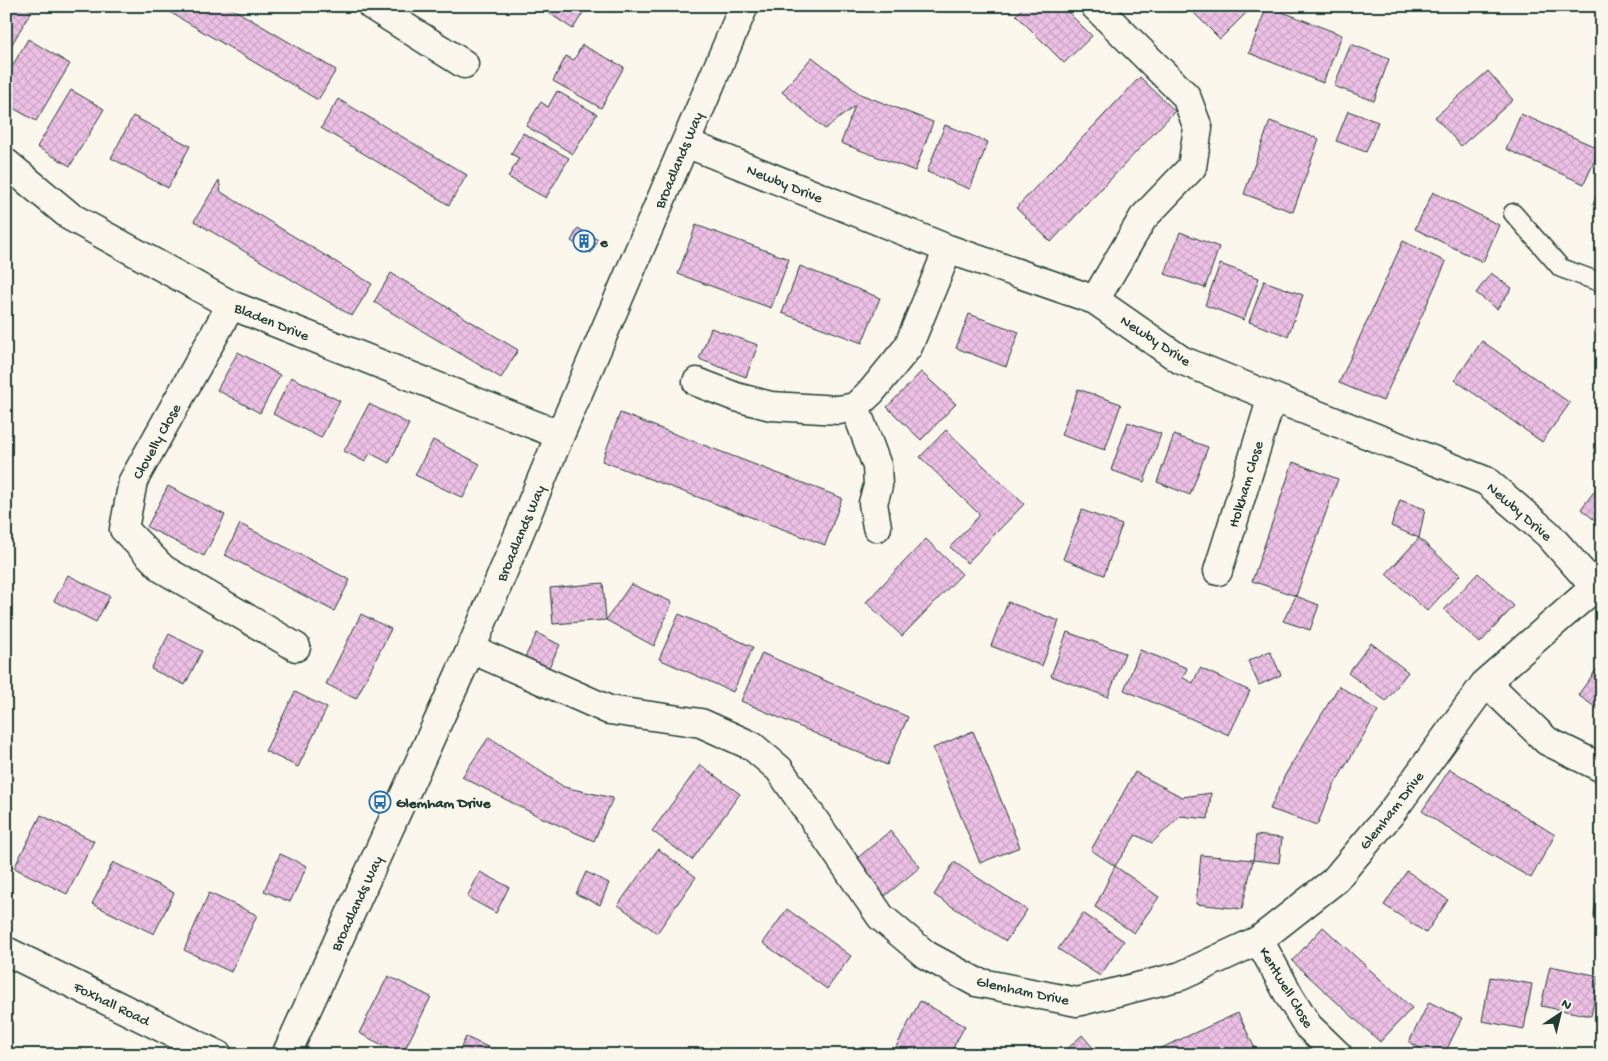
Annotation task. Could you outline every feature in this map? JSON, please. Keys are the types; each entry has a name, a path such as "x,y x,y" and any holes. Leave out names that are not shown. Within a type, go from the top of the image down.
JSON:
{"street":[{"path":"372,6 464,64"},
{"name":"Broadlands Way","path":"286,1055 471,649 560,435 744,6"},
{"path":"1095,6 1186,96 1198,128 1192,167 1143,218 1095,300"},
{"name":"Newby Drive","path":"686,143 948,249 1095,300 1181,360 1486,481 1548,534 1598,586"},
{"name":"Bladen Drive","path":"6,164 70,217 231,305 560,435"},
{"path":"697,382 736,397 771,406 839,410 855,407 872,391 908,347 948,249"},
{"name":"Clovelly Close","path":"231,305 133,481 124,529 163,569 296,647"},
{"name":"Holkham Close","path":"1218,571 1272,397"},
{"path":"855,407 877,466 878,486 873,504 877,528"},
{"name":"Glemham Drive","path":"471,649 609,710 701,723 752,746 779,769 881,917 926,955 976,982 1077,1002 1181,976 1258,940 1334,881 1390,813 1486,682 1598,586"},
{"path":"1486,682 1547,741 1602,768"},
{"name":"Kentwell Close","path":"1258,940 1308,1026 1338,1055"},
{"name":"Foxhall Road","path":"6,951 218,1055"}],"lane":[{"path":"1513,213 1561,268 1602,283"}],"building":[{"path":"6,6 24,6 32,10 12,44 6,41"},
{"path":"171,6 228,6 336,70 318,100 168,11"},
{"path":"538,6 587,6 573,29"},
{"path":"1024,6 1062,6 1092,36 1064,63 1016,15"},
{"path":"1187,6 1253,6 1220,39"},
{"path":"1267,6 1342,35 1323,83 1249,53"},
{"path":"28,39 70,64 36,121 6,104 6,77"},
{"path":"1351,44 1389,59 1374,101 1334,86"},
{"path":"582,45 624,67 601,108 553,81 566,56 574,60"},
{"path":"812,57 860,94 933,122 915,171 841,143 855,106 825,129 782,92"},
{"path":"1488,71 1513,100 1461,146 1435,117"},
{"path":"1140,77 1175,111 1051,242 1016,208"},
{"path":"71,90 104,109 70,166 37,147"},
{"path":"557,91 597,114 573,154 526,126 541,102 548,107"},
{"path":"338,99 467,175 449,205 321,128"},
{"path":"1348,111 1378,122 1366,152 1336,141"},
{"path":"1521,114 1600,149 1584,184 1506,149"},
{"path":"133,116 190,146 168,188 111,158"},
{"path":"1270,121 1319,139 1293,212 1244,194"},
{"path":"945,125 988,142 970,189 927,172"},
{"path":"523,133 569,158 546,198 508,177 519,158 511,154"},
{"path":"219,180 221,192 372,284 352,316 194,221"},
{"path":"1602,181 1602,208 1593,205"},
{"path":"1433,192 1499,225 1483,262 1415,229"},
{"path":"696,225 789,259 771,308 678,274"},
{"name":"e","path":"578,228 598,240 591,253 571,241"},
{"path":"1180,232 1219,247 1205,288 1165,274"},
{"path":"1403,241 1446,262 1383,401 1339,383"},
{"path":"1220,264 1259,278 1244,320 1205,305"},
{"path":"800,266 880,298 862,343 782,313"},
{"path":"391,273 518,350 501,378 374,302"},
{"path":"1491,273 1512,288 1497,309 1476,293"},
{"path":"1264,281 1303,295 1288,336 1249,322"},
{"path":"969,314 1019,332 1006,367 956,348"},
{"path":"711,328 758,345 746,377 699,359"},
{"path":"1482,341 1570,403 1542,442 1455,380"},
{"path":"238,352 280,375 260,413 217,390"},
{"path":"921,372 956,404 921,440 887,407"},
{"path":"291,377 340,401 321,438 273,414"},
{"path":"1078,389 1121,404 1105,450 1061,435"},
{"path":"369,404 409,424 389,463 370,453 365,462 344,451"},
{"path":"620,413 842,498 825,545 602,461"},
{"path":"1128,422 1161,434 1144,482 1111,470"},
{"path":"946,430 1024,504 967,563 950,547 980,515 920,457"},
{"path":"1174,435 1208,447 1190,495 1157,482"},
{"path":"433,440 480,464 463,498 415,475"},
{"path":"1293,462 1338,479 1296,596 1252,581"},
{"path":"1602,481 1602,526 1581,509"},
{"path":"168,486 225,515 204,556 147,527"},
{"path":"1400,500 1425,509 1419,538 1391,526"},
{"path":"1082,510 1122,525 1104,575 1063,559"},
{"path":"240,524 350,580 334,611 225,555"},
{"path":"1419,538 1460,575 1427,611 1386,574"},
{"path":"926,539 962,574 902,636 866,602"},
{"path":"1478,573 1514,606 1480,643 1444,610"},
{"path":"68,575 110,596 96,622 54,601"},
{"path":"603,583 606,620 553,624 550,588"},
{"path":"631,584 672,602 654,646 606,620"},
{"path":"1296,596 1319,605 1310,630 1283,621"},
{"path":"1008,602 1059,621 1042,666 991,646"},
{"path":"361,614 391,629 356,699 326,684"},
{"path":"679,614 753,647 733,692 659,659"},
{"path":"1067,632 1125,653 1108,697 1051,676"},
{"path":"537,633 560,645 548,669 525,657"},
{"path":"169,634 202,651 185,685 151,669"},
{"path":"1371,643 1408,672 1386,701 1348,673"},
{"path":"1140,650 1187,668 1183,678 1193,683 1200,668 1250,691 1229,735 1124,690"},
{"path":"1270,651 1281,675 1259,685 1248,661"},
{"path":"762,653 908,717 887,765 741,701"},
{"path":"1602,662 1602,712 1578,695"},
{"path":"1339,686 1378,711 1334,785 1317,825 1270,809 1285,775"},
{"path":"295,692 327,708 298,767 265,751"},
{"path":"973,731 1020,847 980,863 933,748"},
{"path":"489,737 564,787 613,798 594,841 536,815 462,777"},
{"path":"700,765 740,794 692,860 652,831"},
{"path":"1450,769 1555,835 1531,878 1464,839 1422,811"},
{"path":"1135,772 1182,797 1211,793 1208,819 1180,816 1152,843 1136,835 1115,866 1091,850"},
{"path":"41,815 94,841 67,894 14,868"},
{"path":"890,831 920,867 885,896 855,860"},
{"path":"1256,835 1282,838 1279,863 1253,860"},
{"path":"658,849 696,877 657,933 618,905"},
{"path":"1602,850 1602,917 1594,916"},
{"path":"280,854 307,866 290,902 264,891"},
{"path":"1201,855 1253,860 1242,909 1196,904"},
{"path":"113,862 174,893 154,934 92,904"},
{"path":"954,862 1027,910 1006,941 934,895"},
{"path":"1115,866 1159,897 1134,933 1095,907"},
{"path":"1407,871 1448,900 1426,933 1384,905"},
{"path":"480,872 509,887 496,913 467,897"},
{"path":"586,872 609,883 600,905 576,894"},
{"path":"209,893 257,915 231,972 184,950"},
{"path":"787,909 851,956 827,989 763,943"},
{"path":"1083,913 1124,941 1100,976 1058,949"},
{"path":"1323,927 1412,1008 1380,1042 1292,961"},
{"path":"1550,966 1599,976 1591,1016 1541,1006"},
{"path":"388,976 431,997 402,1055 359,1033"},
{"path":"1490,977 1532,984 1524,1029 1482,1021"},
{"path":"920,1001 965,1026 949,1055 910,1055 896,1047"},
{"path":"1429,1002 1462,1018 1444,1055 1433,1055 1409,1042"},
{"path":"1238,1013 1258,1055 1146,1055"},
{"path":"1082,1035 1099,1055 1061,1055"},
{"path":"466,1037 505,1055 457,1055"}],"place":[{"name":"e","path":"584,241"},
{"name":"Glemham Drive","path":"380,802"}]}
